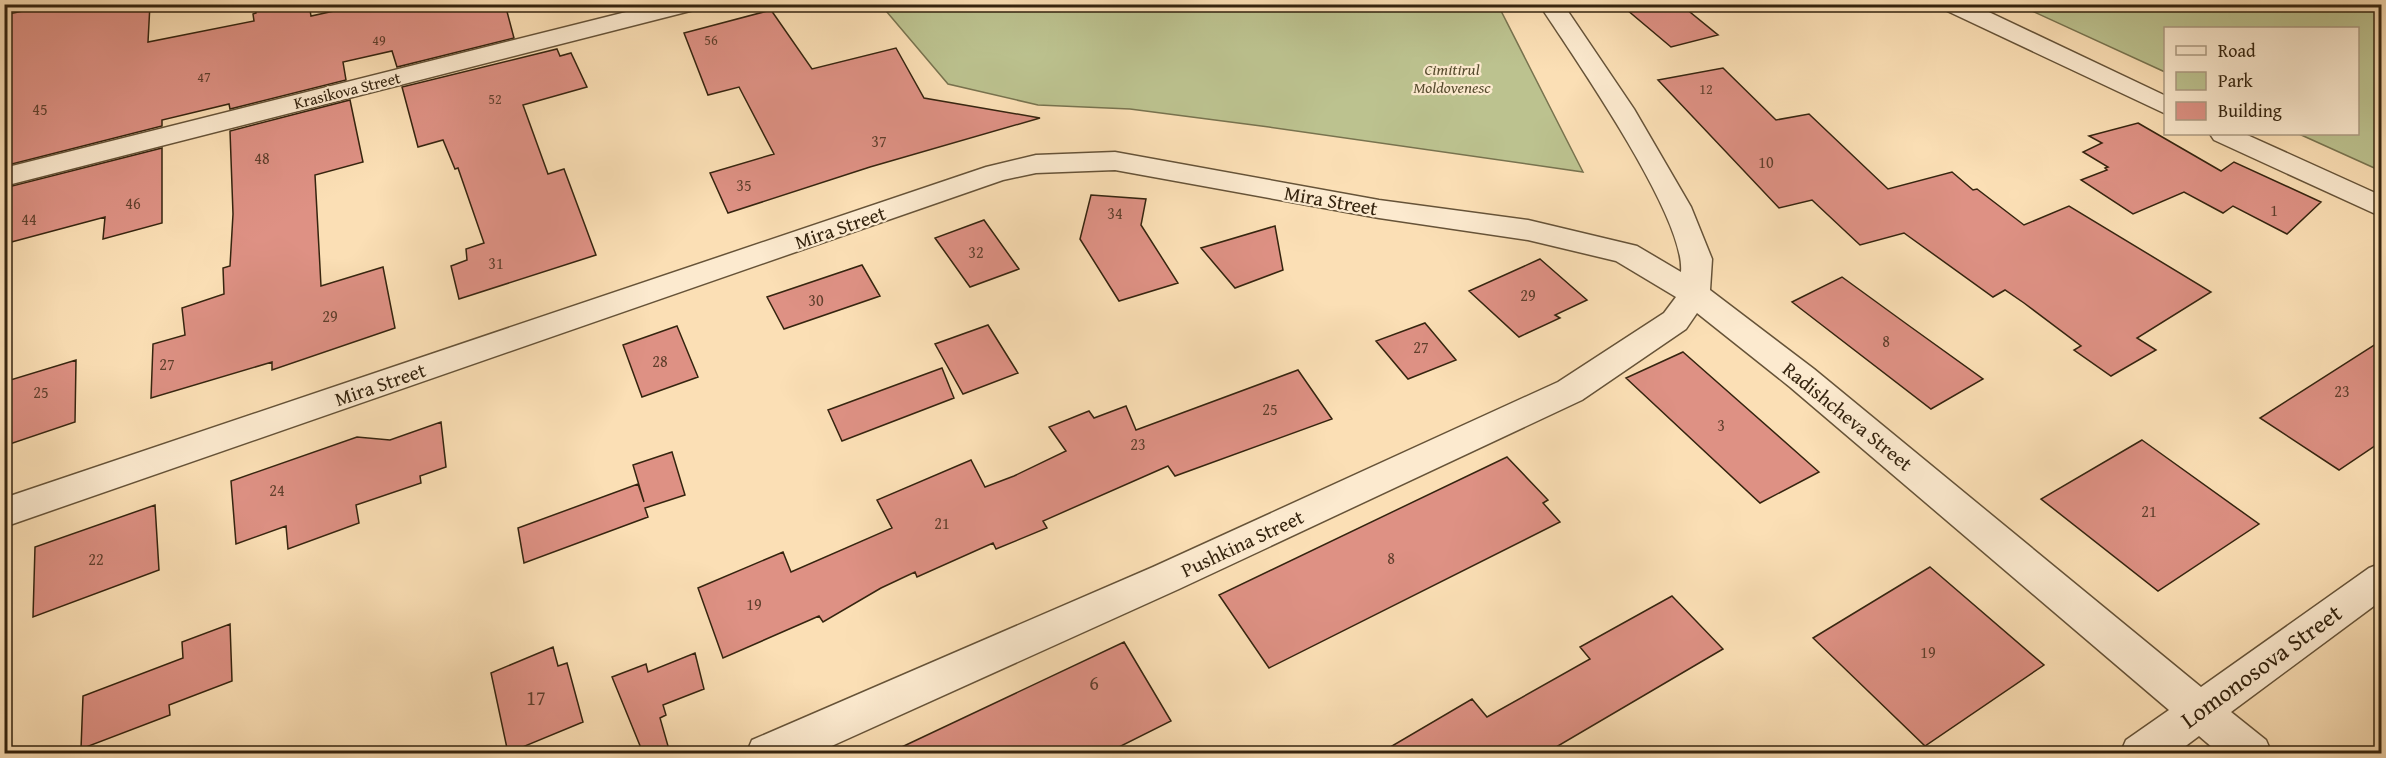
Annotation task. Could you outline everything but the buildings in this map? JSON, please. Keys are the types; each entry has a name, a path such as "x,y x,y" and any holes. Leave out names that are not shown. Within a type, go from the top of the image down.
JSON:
{"street":[{"name":"Krasikova Street","path":"4,177 689,4"},
{"path":"1551,4 1621,109 1677,207 1697,259 1694,294"},
{"path":"1952,4 2164,105"},
{"path":"2226,135 2382,208"},
{"name":"Mira Street","path":"4,513 996,173 1036,164 1115,161 1379,209 1528,230 1626,253 1694,294"},
{"name":"Radishcheva Street","path":"1694,294 1911,467 2251,753"},
{"name":"Pushkina Street","path":"767,753 1166,578 1570,391 1675,321 1694,294"},
{"name":"Lomonosova Street","path":"2141,753 2382,579"}],"green space":[{"name":"Cimitirul Moldovenesc","path":"881,5 1498,5 1583,172 1130,109 1038,105 948,84"},
{"path":"2019,5 2381,5 2381,171 2301,135 2359,135 2359,27 2164,27 2164,72"}]}
